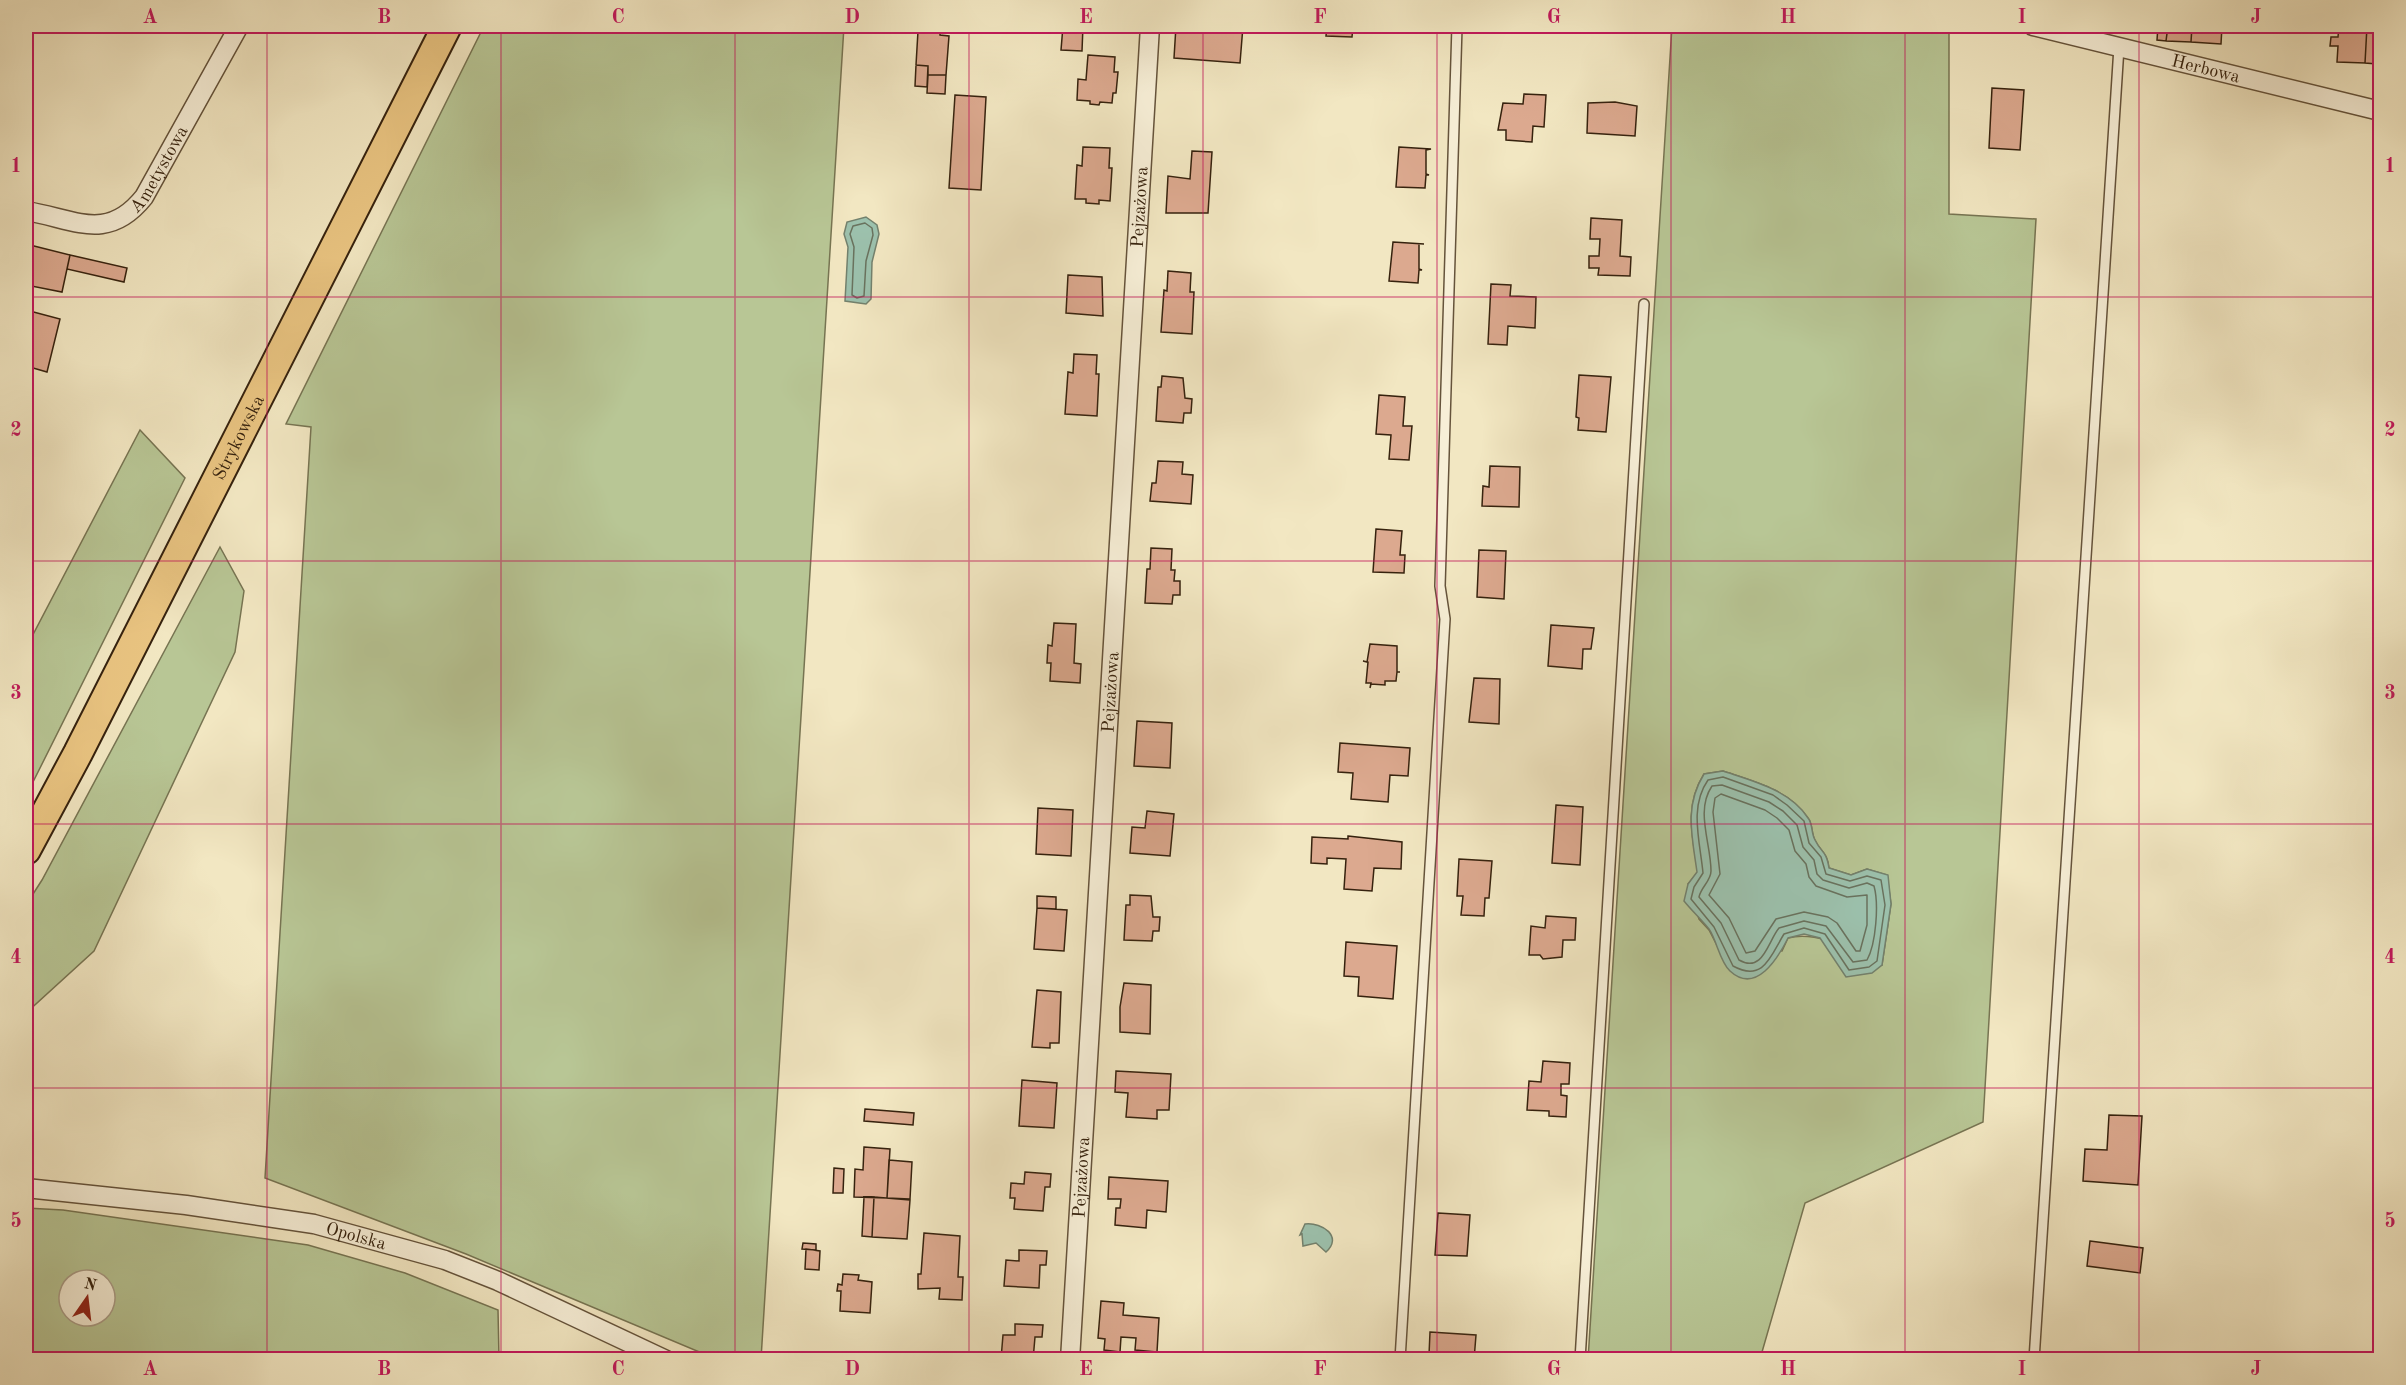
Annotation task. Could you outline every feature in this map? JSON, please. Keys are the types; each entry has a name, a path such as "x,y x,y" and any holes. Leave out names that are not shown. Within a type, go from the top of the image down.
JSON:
{"main road":[{"name":"Strykowska","path":"26,850 73,763 447,26"}],"street":[{"name":"Ametystowa","path":"26,211 101,225 116,222 132,212 144,197 239,26"},
{"name":"Pejzażowa","path":"1070,1359 1150,26"},
{"name":"Herbowa","path":"2032,26 2380,111"},
{"name":"Opolska","path":"26,1188 186,1205 325,1227 445,1260 498,1281 666,1359"}],"lane":[{"path":"1400,1359 1445,619 1440,586 1457,26"},
{"path":"2034,1359 2119,47"},
{"path":"1580,1359 1644,304"}],"shaded area":[{"path":"484,26 844,26 761,1359 716,1359 466,1254 265,1178 311,427 286,424"},
{"path":"1672,26 1924,26 1949,30 1949,214 2036,219 1983,1122 1805,1203 1760,1359 1588,1360","holes":["1723,771 1781,793 1800,808 1810,820 1814,837 1825,855 1829,868 1851,875 1867,869 1887,875 1891,904 1882,965 1836,944 1812,937 1788,938 1782,951 1719,949 1709,930 1699,919 1688,884 1698,872 1691,822 1694,798 1704,774"]},
{"path":"140,430 185,478 26,796 26,648"},
{"path":"220,547 244,591 235,652 94,951 26,1013 26,905 42,880"},
{"path":"26,1208 63,1210 308,1245 405,1273 498,1310 499,1359 26,1359"}],"water":[{"path":"866,217 877,225 879,234 872,262 871,299 866,304 845,301 848,247 844,234 847,222"},
{"path":"1723,771 1781,793 1800,808 1810,820 1814,837 1825,855 1829,868 1851,875 1867,869 1888,875 1891,904 1882,965 1872,973 1846,977 1820,938 1804,934 1788,938 1772,964 1757,976 1749,979 1740,977 1727,967 1709,929 1684,901 1688,884 1697,872 1691,822 1694,798 1704,774"},
{"path":"1305,1224 1318,1225 1332,1236 1331,1246 1326,1252 1316,1243 1303,1246 1302,1234 1300,1235"}],"building":[{"path":"1063,26 1083,26 1082,51 1061,50"},
{"path":"1176,26 1243,26 1240,63 1174,58"},
{"path":"1327,26 1353,26 1352,37 1326,36"},
{"path":"2158,26 2168,26 2166,41 2157,40"},
{"path":"2168,26 2192,26 2191,42 2166,41"},
{"path":"2192,26 2222,26 2221,44 2191,42"},
{"path":"2339,26 2367,26 2365,63 2337,62 2338,46 2330,46 2331,37 2338,37"},
{"path":"2367,26 2379,26 2380,47 2378,46 2377,64 2365,63"},
{"path":"930,27 940,27 940,35 949,36 946,75 928,75 928,66 916,65 918,31 930,32"},
{"path":"1088,55 1115,57 1114,72 1118,72 1116,93 1113,93 1112,103 1100,102 1099,105 1090,104 1090,101 1077,100 1078,79 1086,80"},
{"path":"916,65 928,66 927,87 915,86"},
{"path":"928,75 946,75 945,94 927,93"},
{"path":"1992,88 2024,90 2020,150 1989,148"},
{"path":"1524,94 1546,95 1544,127 1533,126 1532,142 1506,140 1506,130 1498,130 1503,103 1523,104"},
{"path":"955,95 986,97 981,190 949,188"},
{"path":"1615,102 1637,106 1635,136 1587,133 1588,103"},
{"path":"1083,147 1110,148 1109,168 1112,168 1110,201 1099,200 1099,204 1086,203 1086,199 1075,199 1077,165 1082,166"},
{"path":"1399,147 1431,149 1426,150 1426,174 1429,175 1426,175 1425,188 1396,187"},
{"path":"1192,151 1212,152 1208,213 1166,213 1168,176 1190,179"},
{"path":"1591,218 1622,220 1620,256 1631,257 1630,276 1598,275 1599,268 1589,268 1589,256 1599,256 1600,239 1590,239"},
{"path":"1393,242 1424,244 1419,244 1419,269 1422,270 1419,270 1418,283 1389,281"},
{"path":"30,245 70,255 62,292 26,285 26,265"},
{"path":"70,255 127,268 124,282 67,269"},
{"path":"1168,271 1191,273 1190,292 1194,292 1192,334 1161,332 1164,290 1167,291"},
{"path":"1068,275 1102,277 1103,316 1066,313"},
{"path":"1491,284 1511,285 1510,296 1536,297 1535,328 1508,326 1507,345 1488,344"},
{"path":"26,310 60,319 47,372 26,366"},
{"path":"1074,354 1097,355 1096,374 1099,374 1097,416 1065,414 1068,372 1073,373"},
{"path":"1579,375 1611,377 1606,432 1578,430 1579,418 1576,417"},
{"path":"1162,376 1183,378 1185,398 1192,399 1191,413 1184,413 1183,423 1156,421 1158,387 1161,387"},
{"path":"1379,395 1405,397 1403,426 1412,426 1409,460 1389,459 1391,435 1376,434"},
{"path":"1158,461 1183,462 1182,474 1193,475 1191,504 1150,501 1152,483 1156,483"},
{"path":"1490,466 1520,467 1519,507 1482,506 1483,486 1489,487"},
{"path":"1376,529 1402,531 1400,555 1405,555 1404,573 1373,572"},
{"path":"1151,548 1172,549 1171,570 1175,570 1174,581 1180,581 1180,595 1173,595 1172,604 1145,603"},
{"path":"1479,550 1506,551 1504,599 1477,597"},
{"path":"1054,623 1076,624 1074,663 1081,664 1080,683 1050,681 1051,663 1047,663 1048,645 1052,646"},
{"path":"1551,625 1594,628 1591,649 1583,649 1582,669 1548,666"},
{"path":"1370,644 1397,646 1396,681 1385,681 1385,685 1371,684 1370,688 1371,683 1366,683"},
{"path":"1474,678 1500,679 1499,724 1469,722"},
{"path":"1137,721 1172,723 1170,768 1134,766"},
{"path":"1340,743 1410,748 1408,776 1390,775 1388,802 1351,799 1353,773 1338,772"},
{"path":"1556,805 1583,807 1580,865 1552,863"},
{"path":"1038,808 1073,810 1071,856 1036,854"},
{"path":"1147,811 1174,814 1170,856 1130,853 1132,827 1145,828"},
{"path":"1348,836 1402,842 1401,869 1374,868 1372,891 1344,889 1346,859 1327,858 1327,864 1311,863 1312,837 1348,839"},
{"path":"1459,859 1492,861 1489,898 1485,898 1484,916 1461,915 1463,896 1457,896"},
{"path":"1130,895 1151,896 1153,917 1160,917 1159,931 1153,931 1152,941 1124,940 1126,905 1130,905"},
{"path":"1037,896 1056,897 1056,909 1037,908"},
{"path":"1037,908 1067,910 1064,951 1034,949"},
{"path":"1546,916 1576,918 1575,940 1563,940 1562,957 1543,959 1540,955 1529,955 1531,926 1545,928"},
{"path":"1346,942 1397,946 1393,999 1358,996 1359,977 1344,976"},
{"path":"1124,983 1151,985 1150,1034 1120,1032 1120,1007"},
{"path":"1037,990 1061,992 1059,1043 1050,1043 1050,1048 1032,1047"},
{"path":"1543,1061 1570,1063 1569,1084 1561,1084 1561,1095 1567,1096 1566,1117 1549,1116 1549,1111 1527,1110 1529,1081 1541,1082"},
{"path":"1116,1071 1171,1074 1169,1110 1157,1110 1157,1119 1126,1117 1128,1093 1115,1092"},
{"path":"1022,1080 1057,1083 1054,1128 1019,1126"},
{"path":"865,1109 914,1113 913,1125 864,1121"},
{"path":"2109,1115 2142,1116 2138,1185 2083,1181 2085,1149 2107,1150"},
{"path":"864,1147 890,1149 887,1198 854,1197 855,1169 863,1170"},
{"path":"889,1160 912,1162 910,1199 887,1198"},
{"path":"834,1168 844,1169 843,1193 833,1193"},
{"path":"1025,1172 1051,1174 1050,1187 1045,1187 1043,1211 1014,1209 1015,1198 1010,1198 1011,1183 1024,1184"},
{"path":"1109,1177 1168,1181 1166,1212 1147,1210 1146,1228 1115,1225 1116,1208 1120,1208 1121,1199 1108,1199"},
{"path":"864,1197 874,1197 872,1237 862,1236"},
{"path":"874,1197 910,1200 907,1239 872,1237"},
{"path":"1438,1213 1470,1215 1467,1256 1435,1255"},
{"path":"924,1233 960,1236 958,1277 963,1277 962,1300 939,1299 940,1288 918,1289"},
{"path":"2090,1241 2143,1248 2140,1273 2087,1266"},
{"path":"803,1243 816,1244 816,1250 802,1249"},
{"path":"806,1249 820,1251 819,1270 805,1269"},
{"path":"1019,1250 1047,1251 1046,1265 1040,1265 1039,1288 1004,1286 1006,1260 1019,1261"},
{"path":"843,1274 859,1275 858,1280 872,1282 870,1313 840,1311 841,1291 837,1291 838,1284 842,1285"},
{"path":"1101,1301 1124,1303 1123,1315 1159,1318 1157,1352 1135,1350 1136,1338 1121,1337 1120,1352 1104,1350 1105,1339 1098,1338"},
{"path":"1015,1324 1043,1325 1042,1337 1035,1337 1033,1360 1001,1359 1003,1335 1015,1335"},
{"path":"1430,1332 1476,1335 1474,1360 1439,1360 1440,1356 1429,1355"}]}
